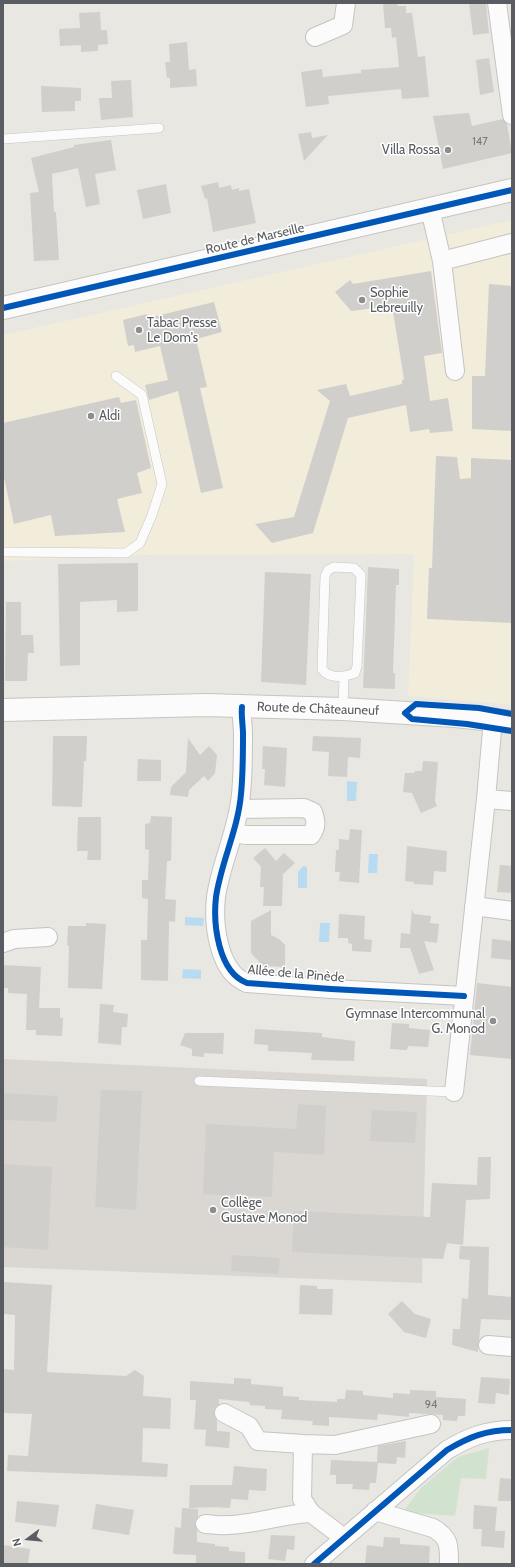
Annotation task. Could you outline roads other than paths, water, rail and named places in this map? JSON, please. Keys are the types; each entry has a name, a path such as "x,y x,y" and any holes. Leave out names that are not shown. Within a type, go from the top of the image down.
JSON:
{"main road":[{"name":"Route de Marseille","path":"3,308 512,190"},
{"name":"Route de Châteauneuf","path":"3,710 206,705 343,709 502,721"}],"street":[{"path":"315,37 343,25 346,3"},
{"path":"497,3 512,115"},
{"path":"430,209 442,261 455,371"},
{"path":"442,261 512,243"},
{"name":"Allée de la Pinède","path":"242,707 242,769 239,809 234,833 216,897 216,920 222,955 231,971 242,981 247,983 331,990 464,996"},
{"path":"454,1092 486,799 502,721"},
{"path":"486,799 512,801"},
{"path":"234,833 246,835 311,835 315,831 317,822 313,812 304,808 239,809"},
{"path":"474,906 512,911"},
{"path":"3,943 14,939 48,937"},
{"path":"488,1345 512,1347"},
{"path":"224,1413 249,1426 258,1441 303,1444 335,1445 431,1424"},
{"path":"314,1564 438,1457 460,1442 485,1432 512,1430"},
{"path":"303,1444 302,1499 311,1513 344,1538"},
{"path":"375,1511 433,1528 441,1533 447,1540 449,1564"},
{"path":"204,1524 226,1526 293,1514 311,1513"}],"lane":[{"path":"3,139 159,128"},
{"path":"3,552 126,553 140,543 152,515 162,484 142,395 116,376"},
{"path":"334,567 354,568 361,575 357,666 355,673 344,676 331,676 322,669 324,576 328,570 334,567"},
{"path":"343,709 344,676"},
{"path":"198,1081 454,1092"}],"water":[{"path":"347,781 357,782 356,801 347,801"},
{"path":"369,854 378,854 377,873 368,873"},
{"path":"303,866 307,867 307,888 298,888 298,872"},
{"path":"185,917 204,918 203,926 185,925"},
{"path":"320,923 330,923 329,942 319,942"},
{"path":"183,969 201,970 201,979 182,978"}],"place":[{"name":"Villa Rossa","path":"448,150"},
{"name":"Sophie Lebreuilly","path":"362,300"},
{"name":"Tabac Presse Le Dom's","path":"139,330"},
{"name":"Aldi","path":"91,416"},
{"name":"Gymnase Intercommunal G. Monod","path":"493,1021"},
{"name":"Collège Gustave Monod","path":"213,1210"}]}
